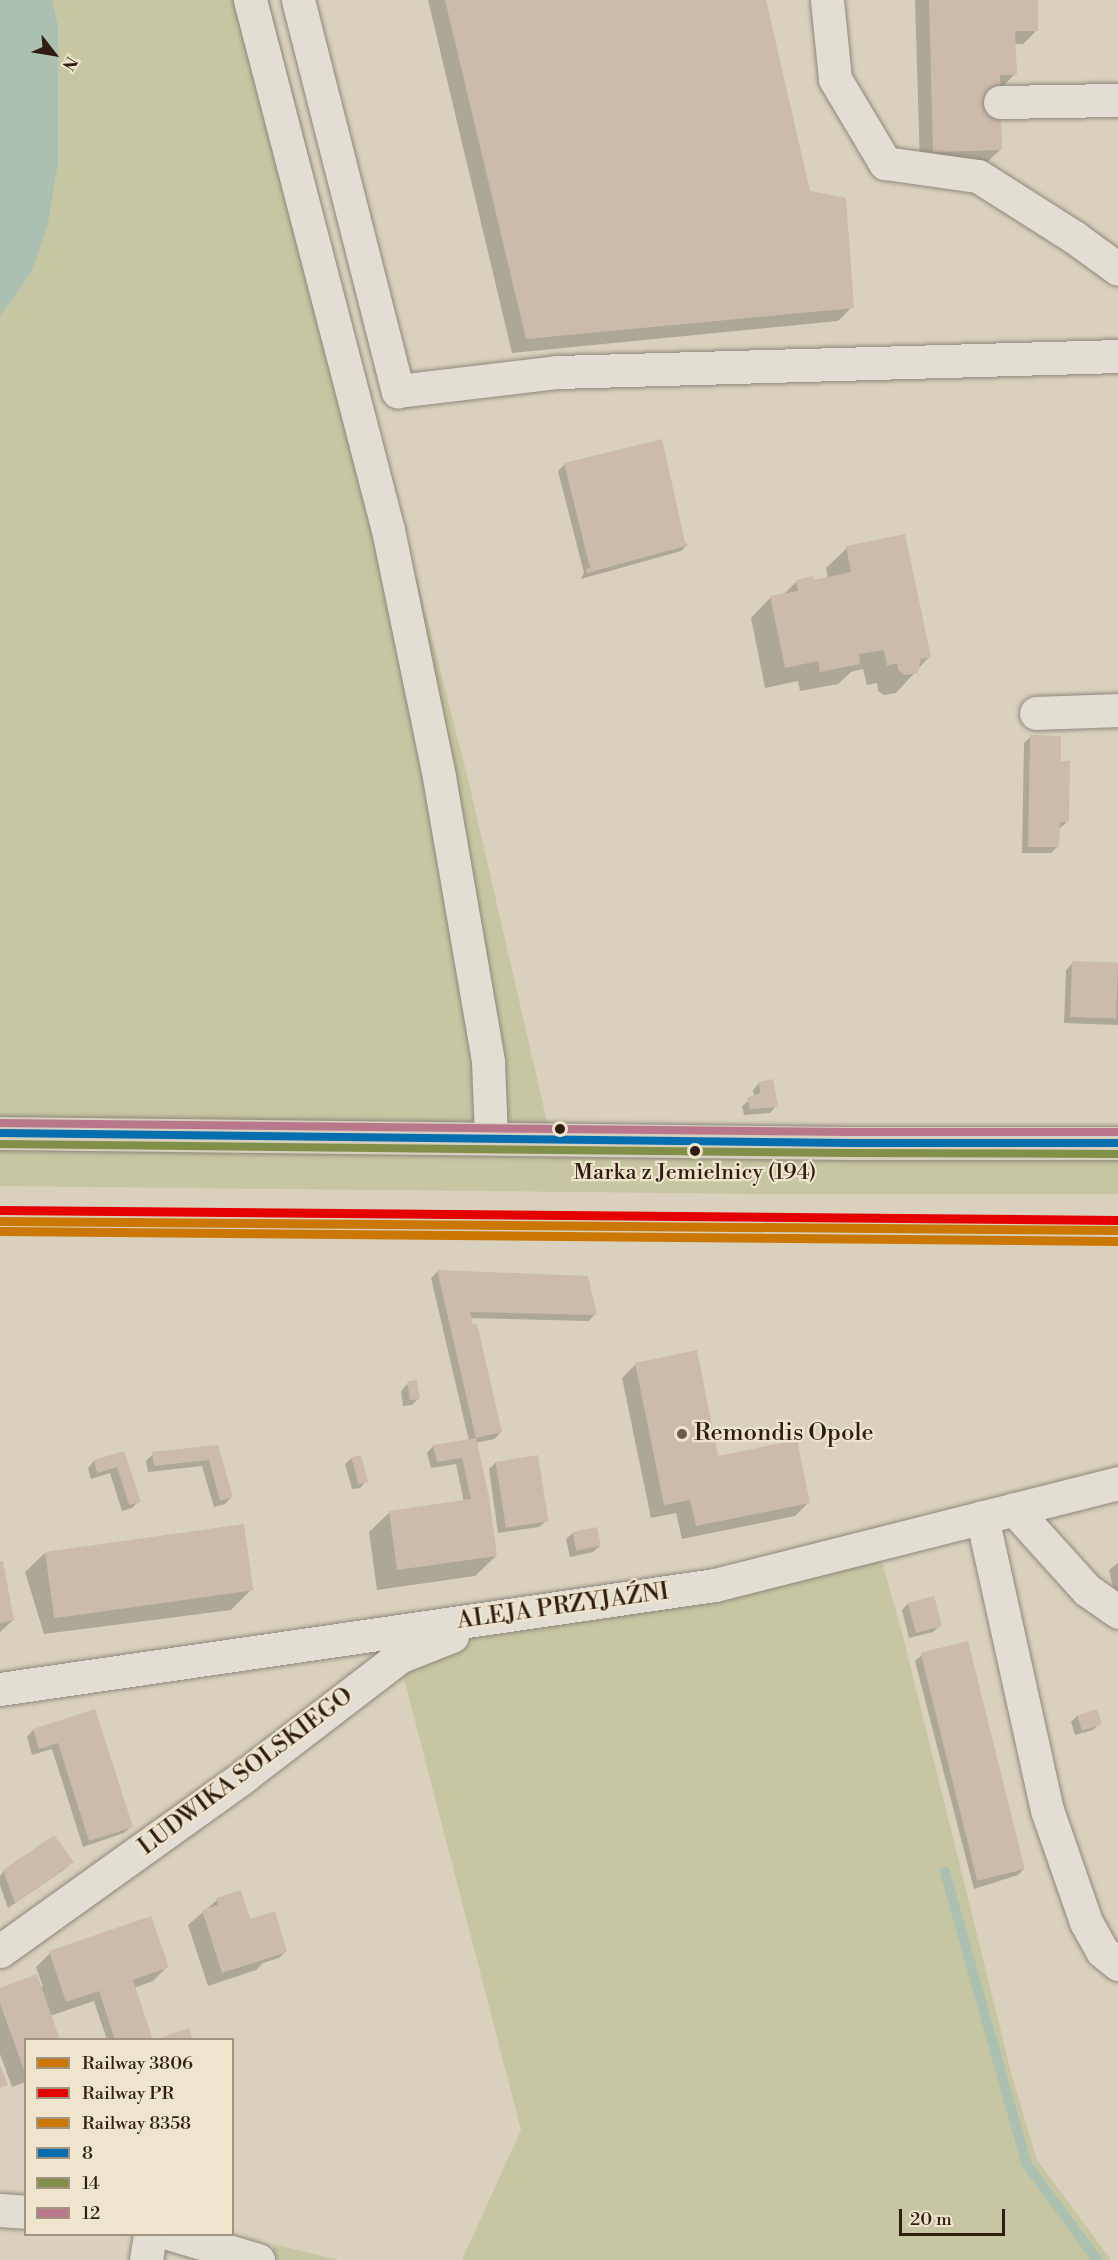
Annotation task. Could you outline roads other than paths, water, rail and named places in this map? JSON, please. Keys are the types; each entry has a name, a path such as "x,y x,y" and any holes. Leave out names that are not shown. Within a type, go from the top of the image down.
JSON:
{"main road":[{"path":"0,1133 1118,1143"}],"street":[{"path":"250,0 393,553 440,777 486,1051 491,1138"},
{"path":"298,0 398,391 556,372 1118,356"},
{"path":"827,0 835,80 885,163 978,176 1074,237 1118,269"},
{"path":"1000,102 1118,100"},
{"path":"1036,713 1118,710"},
{"name":"ALEJA PRZYJAŹNI","path":"0,1689 715,1585 1118,1483"},
{"path":"1014,1509 1088,1590 1118,1612"},
{"path":"982,1517 1047,1810 1086,1922 1102,1951 1118,1964"},
{"name":"LUDWIKA SOLSKIEGO","path":"0,1952 244,1776 399,1658 504,1616"},
{"path":"0,2210 24,2212"},
{"path":"146,2260 150,2236"},
{"path":"174,2236 258,2260"}],"waterway":[{"path":"945,1872 1026,2163 1097,2260"}],"rail line":[{"name":"PR","path":"0,1210 1118,1220"},
{"name":"8358","path":"0,1221 1118,1230"},
{"name":"3806","path":"0,1231 1118,1241"}],"place":[{"name":"Marka z Jemielnicy (194)","path":"695,1151"},
{"name":"Remondis Opole","path":"682,1434"}]}
